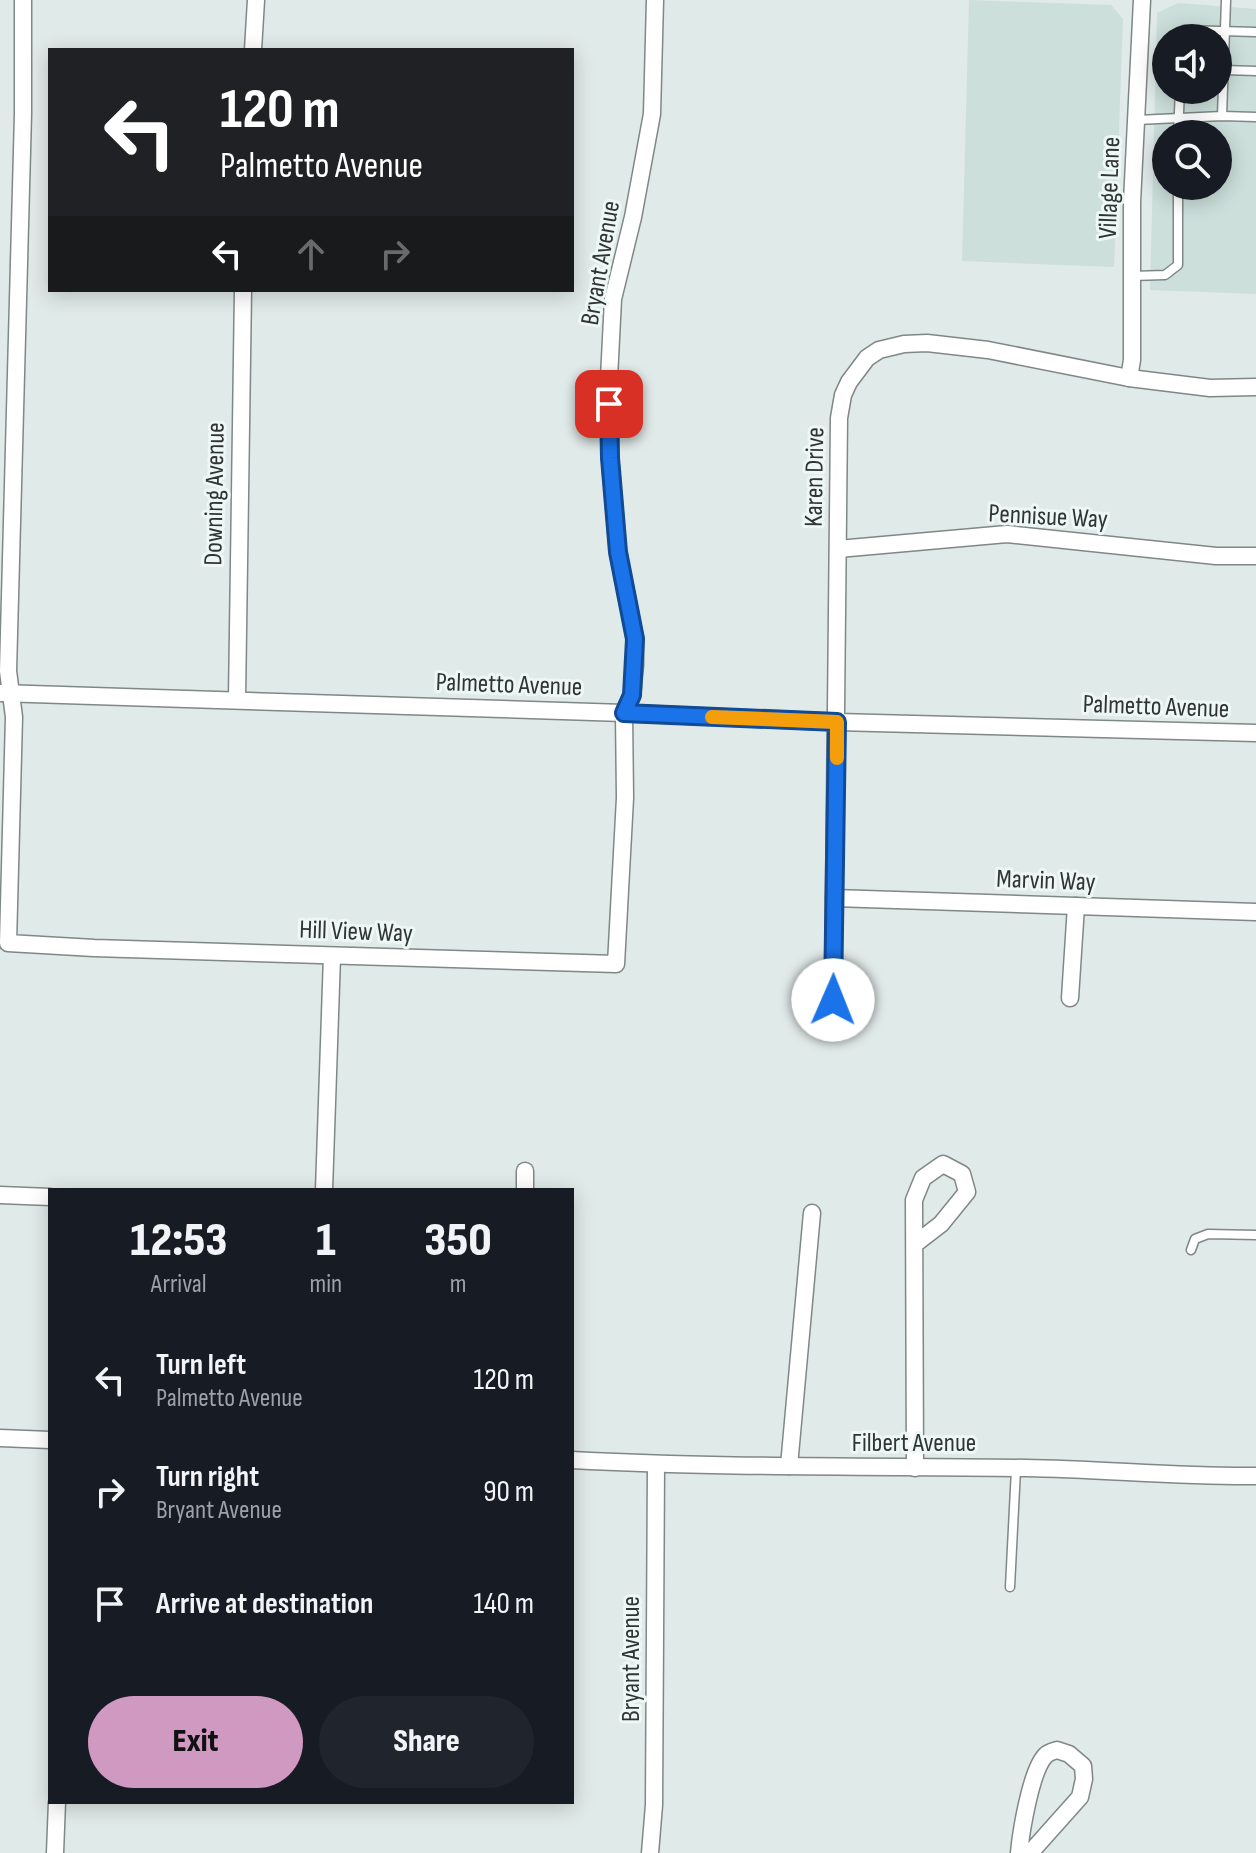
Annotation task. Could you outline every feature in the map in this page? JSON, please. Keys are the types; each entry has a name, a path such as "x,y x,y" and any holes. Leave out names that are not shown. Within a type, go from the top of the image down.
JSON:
{"street":[{"path":"6,693 23,114 23,0"},
{"path":"253,48 256,0"},
{"name":"Bryant Avenue","path":"616,964 625,798 624,713 632,695 635,639 618,552 610,458 609,378 613,299 633,217 652,114 655,0"},
{"name":"Village Lane","path":"1129,378 1132,360 1132,202 1142,0"},
{"name":"Downing Avenue","path":"237,699 243,292"},
{"name":"Karen Drive","path":"833,1000 839,418 849,382 867,358 879,350 927,343 988,350 1129,378 1210,388 1256,387"},
{"name":"Pennisue Way","path":"838,549 1007,534 1216,556 1256,556"},
{"name":"Palmetto Avenue","path":"6,693 837,722 1256,733"},
{"name":"Hill View Way","path":"6,693 14,717 8,943 616,964"},
{"name":"Marvin Way","path":"834,898 1256,912"},
{"path":"1070,998 1076,906"},
{"path":"324,1188 332,956"},
{"path":"915,1244 941,1224 967,1192 962,1174 943,1164 923,1178 914,1200 915,1468"},
{"path":"525,1171 525,1188"},
{"path":"0,1195 48,1197"},
{"path":"789,1466 812,1213"},
{"path":"0,1438 48,1440"},
{"name":"Filbert Avenue","path":"574,1460 656,1465 1016,1468 1256,1476"},
{"name":"Bryant Avenue","path":"650,1853 654,1805 656,1465"},
{"path":"1019,1853 1022,1827 1035,1777 1045,1756 1057,1750 1069,1754 1083,1766 1080,1797 1030,1853"},
{"path":"55,1853 57,1804"}],"lane":[{"path":"1225,24 1226,0"},
{"path":"1232,31 1256,32"},
{"path":"1232,70 1256,71"},
{"path":"1178,117 1179,104"},
{"path":"1222,116 1223,104"},
{"path":"1136,120 1256,117"},
{"path":"1132,276 1165,275 1178,265 1178,200"},
{"path":"1191,1250 1195,1239 1208,1234 1256,1235"},
{"path":"1010,1587 1016,1468"}],"shaded area":[{"path":"969,0 1111,5 1123,19 1114,267 962,261"},
{"path":"1178,3 1256,9 1256,294 1150,290 1152,200 1232,200 1232,120 1154,120 1155,104 1232,104 1232,24 1157,24 1157,13"}],"slow traffic":[{"path":"712,717 837,722 837,758"}],"route":[{"path":"609,404 618,552 635,639 632,695 624,713 837,722 833,1000"}]}
